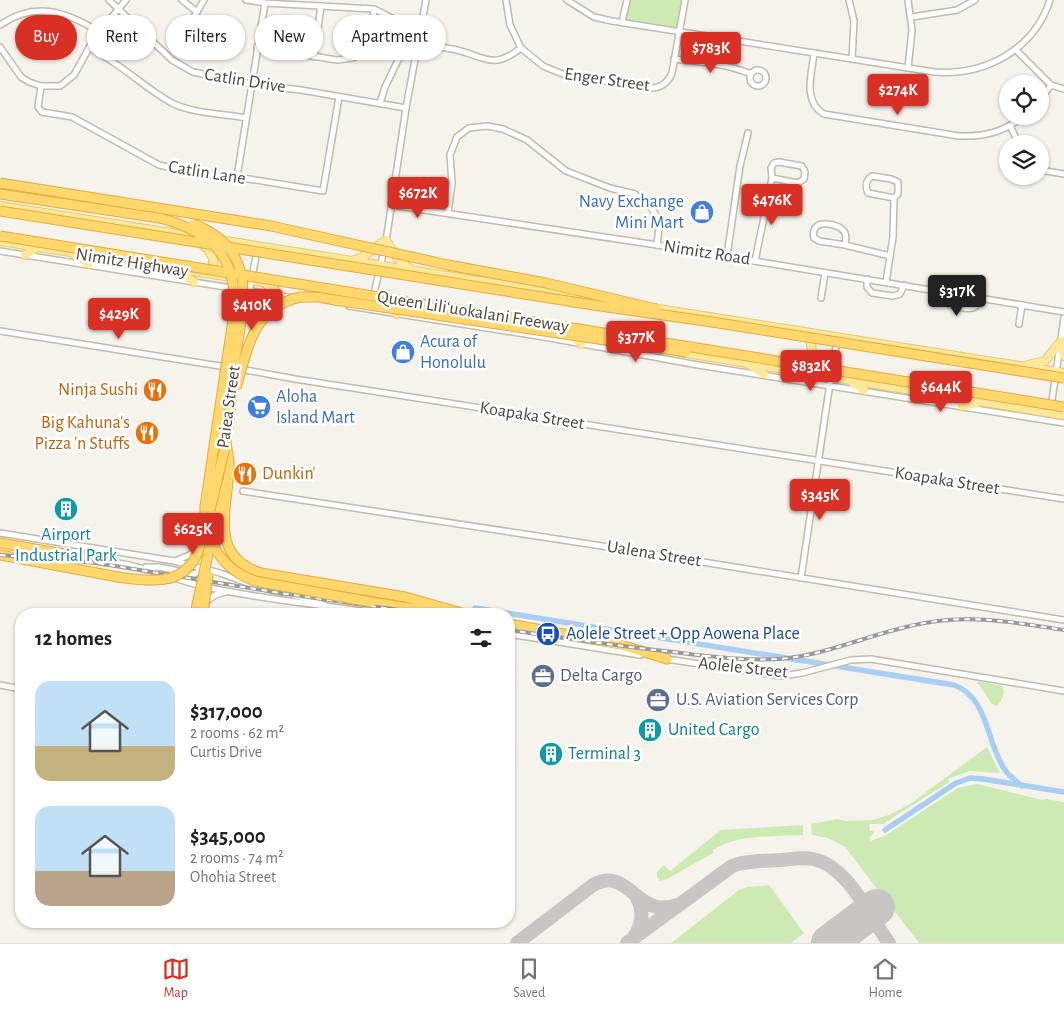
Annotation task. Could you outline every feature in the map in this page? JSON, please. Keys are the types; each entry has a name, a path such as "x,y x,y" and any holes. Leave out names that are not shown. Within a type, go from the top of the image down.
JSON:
{"highway":[{"path":"0,183 272,226 448,265 546,283 712,322"},
{"path":"0,194 191,223 211,232 235,256 239,266 244,293 241,324 234,362 226,443 200,608"},
{"name":"Queen Liliʻuokalani Freeway","path":"0,211 1064,378"},
{"path":"160,218 191,228 208,239 224,259 230,270 234,285 234,313 205,506 207,528 214,548 230,567 243,576 255,581 408,608"},
{"name":"Queen Liliʻuokalani Freeway","path":"0,236 1064,407"},
{"path":"231,405 252,334 258,325 269,311 276,306 292,299 310,296 605,341 934,387"},
{"path":"0,555 118,577 152,581 166,580 178,576 192,562 198,551 226,443"},
{"path":"226,443 229,463 224,530 232,552 241,563 261,573 405,597 443,608"},
{"path":"0,543 105,561"},
{"path":"515,625 610,642 667,659"}],"main road":[{"name":"Nimitz Highway","path":"0,206 1060,372"},
{"path":"193,236 210,251 214,263 207,272 197,273"},
{"path":"350,262 364,256 386,240 394,256 414,272"},
{"name":"Nimitz Highway","path":"0,241 374,299 495,322 786,370 831,381 848,380 1064,415"},
{"path":"25,255 38,248"},
{"path":"71,253 89,264"},
{"path":"173,269 194,282"},
{"path":"265,283 280,295"},
{"path":"384,301 397,314"},
{"path":"480,327 495,322"},
{"path":"786,370 802,367 811,358 812,344 807,334 802,331"},
{"path":"569,334 581,344"},
{"path":"1061,341 1064,356"},
{"path":"1024,366 1045,361 1061,341"},
{"path":"746,363 764,374"},
{"path":"848,380 864,390"},
{"path":"962,406 982,402"},
{"path":"1050,412 1064,422"}],"street":[{"name":"Catlin Drive","path":"109,0 172,60 192,72 251,84 339,96 406,108"},
{"path":"112,15 126,0"},
{"path":"182,0 197,12"},
{"path":"195,15 204,0"},
{"path":"246,0 264,4 374,9 392,18 401,32 402,52 385,87 380,103"},
{"path":"423,15 426,0"},
{"name":"Enger Street","path":"506,0 510,25 521,48 543,66 560,74 650,88 661,86 669,80 672,73 685,0"},
{"path":"567,0 594,17 934,72 960,72 990,65 1015,49 1025,40 1039,23 1050,0"},
{"path":"622,22 627,0"},
{"path":"849,0 854,22 852,59"},
{"path":"908,0 912,17 912,38 908,68"},
{"path":"912,17 957,10 974,0"},
{"path":"262,15 264,4"},
{"path":"320,15 321,6"},
{"path":"323,58 338,60 353,58 365,51 371,36 374,9"},
{"path":"0,25 26,12 48,11 68,14 87,25"},
{"path":"0,47 21,77 41,86 60,86 74,75 87,53"},
{"path":"446,49 487,60 506,57 521,48"},
{"path":"1015,49 1051,85 1064,89"},
{"path":"814,53 809,94 817,110 824,114 959,136 980,136 994,133 1010,126 1014,135"},
{"path":"237,177 255,59"},
{"path":"674,59 722,66 751,74"},
{"path":"112,60 171,103 190,109 246,118"},
{"path":"370,310 386,240 415,60"},
{"name":"Catlin Lane","path":"41,86 38,107 42,112 72,117 159,166 322,191 339,96"},
{"path":"448,213 452,183 450,155 457,137 469,128 487,126 503,130 527,140 566,171 610,188 635,194 649,204 656,215 659,227 657,245"},
{"path":"727,256 728,240 748,133"},
{"path":"754,261 772,178 771,168 774,163 779,162 802,166 805,170 804,179 798,183 772,178"},
{"path":"1049,172 1064,174"},
{"path":"886,282 893,237 894,198 898,194 898,182 872,176 868,179 866,185 868,193 894,198"},
{"name":"Nimitz Road","path":"391,205 727,256 1064,312"},
{"path":"845,245 846,236 841,227 820,224 812,232 814,238 819,241 890,256"},
{"name":"Paiea Street","path":"200,608 235,368 258,246"},
{"path":"0,251 480,327 712,367 831,381 864,390 1064,422"},
{"path":"821,298 825,273"},
{"path":"866,279 867,287 872,292 893,296 900,294 904,285"},
{"path":"943,291 944,301 948,305 971,309 976,306 980,298"},
{"path":"1019,324 1022,305"},
{"path":"1050,412 1060,372 1064,318"},
{"name":"Koapaka Street","path":"0,330 302,380 1064,499"},
{"path":"801,578 838,338"},
{"name":"Ualena Street","path":"243,491 1064,620"},
{"path":"174,561 183,559 195,551 199,537 214,517"},
{"path":"0,533 174,561 324,605"},
{"path":"0,555 105,561 140,567 204,586 229,591 305,604 343,608"},
{"path":"140,567 159,567 194,574 206,569"},
{"path":"202,608 214,595 229,591"},
{"name":"Aolele Street","path":"515,635 775,676 793,675 858,659 877,660 1064,691"},
{"path":"0,684 15,687"}],"green space":[{"path":"627,0 685,0 679,32 622,23"},
{"path":"977,682 1002,686 1003,696 997,706 992,704"},
{"path":"987,747 1000,773 969,771 948,779 949,782 883,824 869,824 870,831 874,833 869,838 871,841 886,835 958,788 977,784 1042,800 1064,802 1064,943 919,943 845,847 828,838 812,835 811,824 837,819 846,821 872,820 889,815 910,804"},
{"path":"803,825 803,835 756,837 734,841 713,850 713,853 667,879 660,881 657,877 657,872 664,865 670,871 721,830"},
{"path":"769,885 804,933 791,943 671,943 739,890 747,887"}],"waterway":[{"path":"515,614 954,685 965,691 981,710 999,759 1007,772 1022,786"},
{"path":"885,830 956,783 970,778 1064,792"}],"taxiway":[{"path":"627,943 732,866 751,862 805,858 813,859 837,871 857,893 889,943"},
{"path":"517,943 593,885 606,881 616,882 625,886 642,900 652,905 663,908 677,905"},
{"path":"634,937 641,922 640,906 636,896"}],"runway":[{"path":"829,943 877,907"}],"railway":[{"path":"0,555 97,563 385,608"},
{"path":"515,631 611,645 699,655 739,659 779,659 816,653 889,631 943,620 995,620 1064,630"}],"place":[{"name":"Navy Exchange Mini Mart","path":"702,212"},
{"name":"Acura of Honolulu","path":"403,352"},
{"name":"Ninja Sushi","path":"155,390"},
{"name":"Aloha Island Mart","path":"259,407"},
{"name":"Big Kahuna's Pizza 'n Stuffs","path":"147,433"},
{"name":"Dunkin'","path":"245,474"},
{"name":"Airport Industrial Park","path":"66,509"},
{"name":"Aolele Street + Opp Aowena Place","path":"548,634"},
{"name":"Delta Cargo","path":"543,676"},
{"name":"U.S. Aviation Services Corp","path":"658,700"},
{"name":"United Cargo","path":"650,730"},
{"name":"Terminal 3","path":"551,754"}]}
